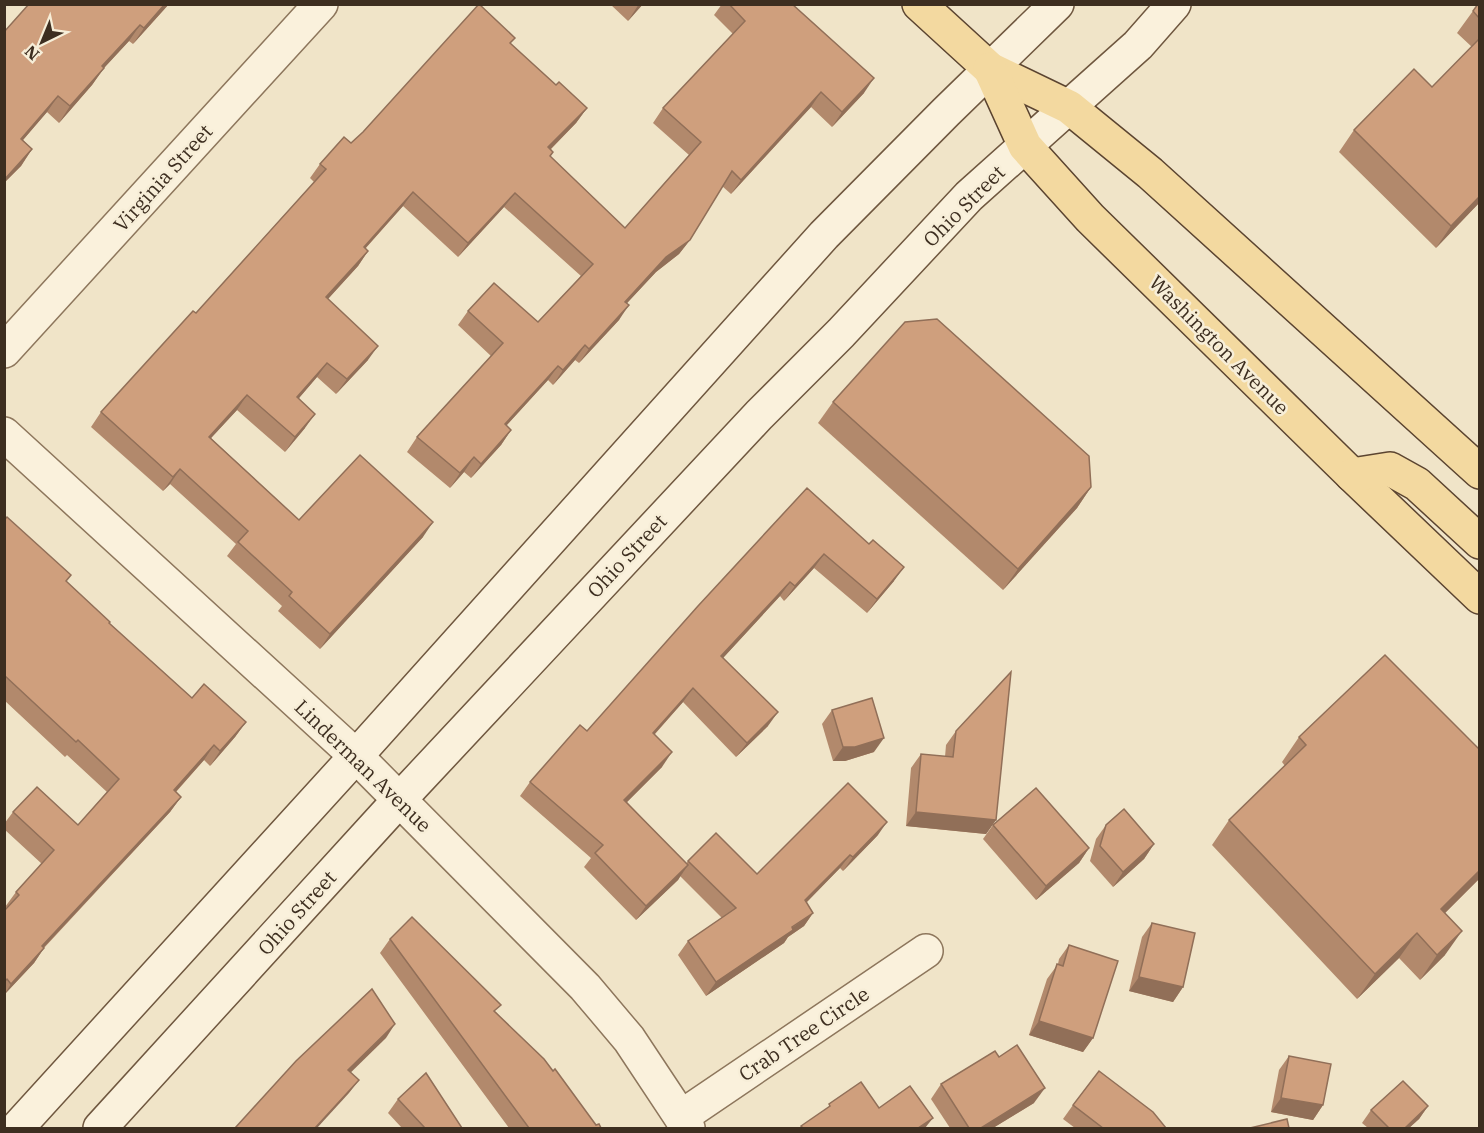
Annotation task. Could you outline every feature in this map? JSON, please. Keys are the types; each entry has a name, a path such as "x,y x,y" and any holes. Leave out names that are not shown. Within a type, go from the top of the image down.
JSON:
{"main road":[{"name":"Washington Avenue","path":"919,4 990,69 1069,107 1150,172 1479,472"},
{"name":"Washington Avenue","path":"990,69 1025,146 1090,218 1479,597"},
{"path":"1352,475 1390,469 1417,484 1479,542"}],"street":[{"name":"Virginia Street","path":"4,351 321,4"},
{"path":"17,1128 356,756 824,235 1057,4"},
{"name":"Ohio Street","path":"100,1128 400,799 759,415 896,276 969,196 1138,45 1174,4"},
{"name":"Linderman Avenue","path":"4,434 400,799 585,987 628,1039 684,1123"},
{"name":"Crab Tree Circle","path":"684,1123 926,951"}],"building":[{"path":"29,4 165,4 144,28 140,25 102,66 104,68 70,106 58,96 21,139 32,149 4,180 4,32"},
{"path":"479,4 515,38 510,43 556,85 559,82 587,108 548,147 553,152 550,156 625,228 701,142 663,108 745,21 729,4 792,4 874,78 842,112 821,92 741,180 732,171 690,240 666,257 625,302 629,305 589,349 585,345 563,370 558,366 505,424 511,430 481,464 474,457 460,473 417,437 503,343 468,311 494,283 538,322 593,264 515,193 468,243 413,192 364,247 368,251 326,297 378,346 347,379 327,363 297,397 315,414 295,437 247,395 209,437 299,520 360,455 433,522 330,634 289,596 292,592 238,542 248,531 180,469 173,477 101,412 193,311 196,313 326,169 320,164 344,137 351,143 363,132"},
{"path":"1479,4 1479,18 1473,11"},
{"path":"1479,39 1479,197 1451,226 1354,130 1414,69 1432,87"},
{"path":"937,319 1089,456 1091,487 1018,569 833,402 905,322"},
{"path":"807,488 869,544 873,540 904,567 877,599 824,554 795,586 790,582 721,656 778,712 747,743 693,688 653,733 672,752 624,800 688,865 646,906 595,853 603,845 530,782 580,725 587,731"},
{"path":"7,517 71,575 66,581 192,698 204,684 246,722 220,751 214,745 174,790 181,797 42,946 44,948 11,984 7,979 4,982 4,911 19,895 16,892 54,850 13,812 37,787 78,825 119,779 4,675 4,520"},
{"path":"1385,655 1479,749 1479,871 1441,909 1462,931 1437,955 1417,933 1375,974 1229,820 1306,745 1299,737"},
{"path":"1011,672 996,820 916,812 921,754 953,757 956,731"},
{"path":"872,698 884,738 855,747 843,747 832,710"},
{"path":"848,783 887,822 853,857 850,855 805,900 813,913 792,927 793,930 716,982 688,941 736,908 688,861 716,833 757,874"},
{"path":"1036,788 1089,848 1046,886 993,825"},
{"path":"1124,809 1154,844 1123,872 1100,846 1106,825"},
{"path":"412,917 501,1005 494,1011 544,1059 553,1071 555,1069 596,1125 599,1124 601,1128 529,1128 390,939"},
{"path":"1152,923 1195,933 1183,987 1139,977"},
{"path":"1069,945 1118,961 1093,1038 1039,1021 1057,964 1063,966"},
{"path":"372,989 395,1024 348,1070 359,1080 315,1128 235,1128 296,1061"},
{"path":"1017,1045 1045,1088 981,1128 969,1128 941,1084 995,1051 999,1057"},
{"path":"1289,1056 1331,1064 1323,1105 1281,1098"},
{"path":"1099,1071 1153,1112 1166,1128 1103,1128 1073,1105"},
{"path":"426,1073 462,1128 425,1128 398,1099"},
{"path":"1403,1081 1428,1106 1405,1128 1389,1128 1371,1110"},
{"path":"861,1082 879,1108 910,1086 933,1118 918,1128 803,1128 801,1126"},
{"path":"1287,1119 1289,1128 1250,1128"}]}
